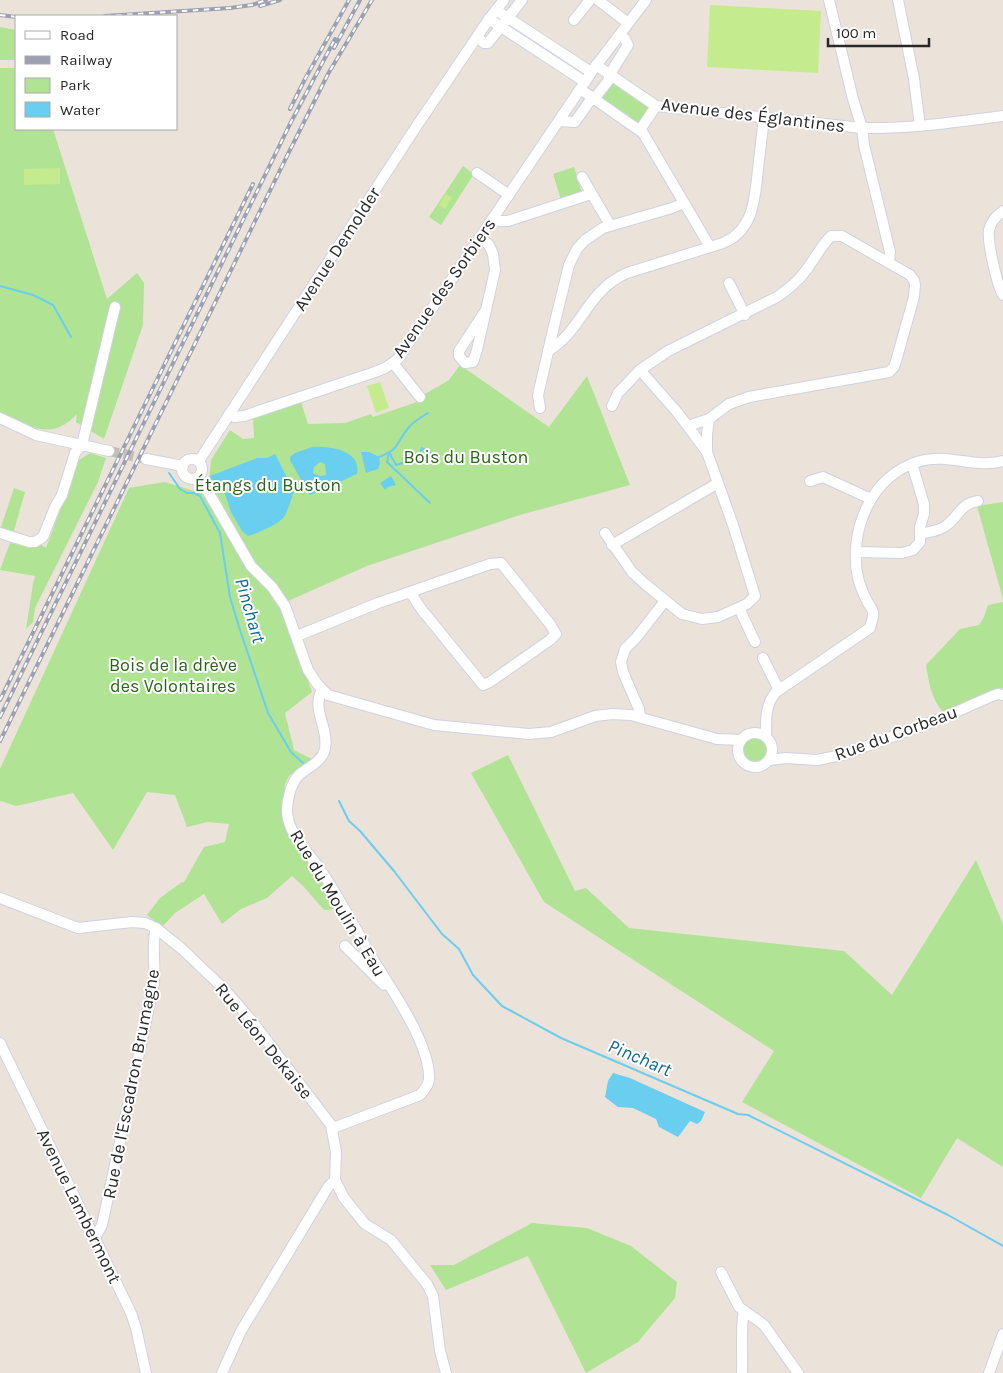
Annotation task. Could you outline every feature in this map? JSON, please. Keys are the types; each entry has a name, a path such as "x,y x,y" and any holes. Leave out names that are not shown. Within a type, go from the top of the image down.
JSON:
{"street":[{"name":"Avenue Demolder","path":"199,461 476,38 504,0"},
{"path":"476,38 484,43 488,43 522,0"},
{"path":"574,20 590,0"},
{"path":"598,0 628,23"},
{"name":"Avenue des Sorbiers","path":"232,410 249,412 258,410 375,372 393,363 404,352 594,69 646,0"},
{"path":"830,0 890,252 889,262"},
{"path":"898,0 914,79 920,126"},
{"name":"Avenue des Églantines","path":"492,14 509,18 594,69 610,74 656,106 862,128 920,126 1003,116"},
{"path":"492,14 501,28 583,86 592,98 640,130 710,247"},
{"path":"559,121 576,122 592,98 598,94 608,81 610,74 628,45 620,35"},
{"path":"640,130 656,106"},
{"path":"548,351 562,342 593,299 607,284 616,278 727,241 734,236 744,225 752,211 755,200 764,118"},
{"path":"477,173 509,195"},
{"path":"582,178 610,225"},
{"path":"493,218 499,221 508,221 591,194"},
{"path":"540,408 538,395 571,260 585,240 610,225 684,203"},
{"path":"1003,211 991,223 989,234 998,282 1003,295"},
{"path":"612,406 618,393 640,370 668,351 745,314 777,297 792,286 806,271 823,244 831,236 842,236 910,274 915,286 914,297 894,367 891,370 878,375 749,397 729,404 709,419 688,426"},
{"path":"870,252 885,236"},
{"path":"481,238 488,245 495,262 486,310"},
{"path":"729,283 745,314"},
{"path":"0,533 32,543 39,541 43,537 62,495 75,453 82,445 116,307"},
{"path":"393,363 420,397"},
{"path":"640,370 688,426 707,452"},
{"path":"0,418 36,436 109,451"},
{"path":"605,533 632,572 682,614 702,619 718,617 751,601 755,596 754,592 707,452 706,434 709,419"},
{"path":"766,736 766,714 770,700 779,690 870,628 873,612 860,584 856,566 856,552 857,533 871,499 890,477 912,464 940,458 976,463 1003,461"},
{"path":"146,459 183,466"},
{"path":"194,459 199,461 202,469 199,476 191,478 183,472 183,466 188,460 194,459"},
{"path":"856,552 906,553 913,550 920,542 920,527 924,514 924,504 912,464"},
{"path":"199,476 251,566 280,597 297,636 308,670 322,690"},
{"path":"810,481 823,477 871,499"},
{"path":"612,545 718,483"},
{"path":"920,534 945,527 961,508 978,501"},
{"path":"297,636 378,603 490,564 501,563 556,634 498,677 483,685 422,610 410,592"},
{"path":"640,717 639,709 623,672 621,662 624,649 636,638 665,601"},
{"path":"738,608 755,642"},
{"path":"763,658 779,690"},
{"name":"Rue du Corbeau","path":"322,690 328,695 434,725 529,734 551,732 604,714 631,715 717,739 741,740"},
{"name":"Rue du Moulin à Eau","path":"322,690 318,703 325,743 324,751 319,760 300,774 294,782 288,806 288,818 296,836 324,876 394,994 418,1038 429,1070 428,1084 425,1090 413,1098 333,1128"},
{"name":"Rue du Corbeau","path":"717,739 738,752 740,759 750,767 757,768 763,766 771,755 816,760 842,755 992,696 1003,695"},
{"path":"738,752 741,740 754,732 766,714"},
{"path":"754,732 766,736 770,740 771,755"},
{"name":"Rue Léon Dekaise","path":"0,898 78,928 140,922 156,928 203,968 247,1015 333,1128"},
{"name":"Rue de l'Escadron Brumagne","path":"95,1238 102,1225 154,984 156,964 154,940 156,928"},
{"path":"345,946 394,994"},
{"name":"Avenue Lambermont","path":"0,1043 131,1313 146,1373"},
{"path":"333,1128 336,1152 335,1180 344,1198 360,1220 391,1240 427,1284 433,1296 440,1351 446,1373"},
{"path":"222,1373 237,1338 253,1310 328,1186 335,1180"},
{"path":"721,1272 736,1302 744,1311 764,1325 798,1373"},
{"path":"742,1373 744,1351 742,1325 744,1311"},
{"path":"989,1373 1003,1334"}],"green space":[{"path":"710,5 821,11 818,73 707,67"},
{"path":"0,27 15,30 15,60 0,60"},
{"path":"0,68 15,68 15,130 53,130 107,299 137,273 144,283 143,325 104,439 76,422 77,414 58,428 48,430 30,426 0,412"},
{"path":"612,82 650,107 639,122 636,122 603,99 602,96"},
{"path":"463,166 474,174 441,225 429,217"},
{"path":"574,167 582,193 561,200 553,174"},
{"path":"60,168 60,184 24,185 24,169"},
{"path":"446,194 452,198 445,209 439,205"},
{"name":"Bois du Buston","path":"460,365 549,427 587,376 630,485 520,515 367,566 288,601 278,586 255,564 209,480 211,460 230,430 243,439 254,438 253,418 301,402 308,424 345,423 371,414 373,417 417,402 420,403 426,396 425,394 449,380"},
{"path":"380,382 389,408 376,413 367,386"},
{"path":"90,453 106,458 98,482 35,608 33,622 26,629 35,576 0,570 10,543 30,547 40,544 46,548 79,460"},
{"name":"Bois de la drève des Volontaires","path":"165,482 204,494 248,570 280,602 312,692 285,713 294,750 312,759 289,776 285,784 282,807 291,839 316,870 337,905 331,910 324,910 292,876 267,898 241,909 222,924 204,894 175,913 162,927 147,915 160,898 184,882 204,847 225,842 229,824 207,822 187,827 175,795 147,792 113,850 73,793 16,806 0,802 0,769 129,488"},
{"path":"14,488 25,492 13,534 0,530"},
{"path":"1003,502 1003,599 977,506"},
{"path":"1003,602 1003,688 944,713 933,696 926,665 960,629 979,625 988,605"},
{"path":"755,736 765,740 769,750 765,760 755,764 745,760 741,750 745,740"},
{"path":"508,755 575,891 586,888 629,928 844,951 892,995 976,860 1003,924 1003,1167 957,1138 921,1198 742,1102 774,1051 544,902 471,773"},
{"path":"532,1223 587,1228 631,1246 677,1282 675,1298 638,1342 586,1373 528,1256 446,1290 430,1265 454,1265"}],"water":[{"path":"312,447 327,447 343,451 354,460 357,466 357,474 311,495 290,460 290,457 295,453","holes":["320,462 325,464 326,475 320,476 313,473 314,467"]},
{"path":"361,452 369,452 379,457 380,464 378,469 366,473"},
{"path":"275,454 294,491 285,515 281,520 248,536 242,531 231,512 225,494 212,481 210,476 257,458 267,458"},
{"path":"391,476 396,485 385,490 380,483"},
{"path":"613,1073 630,1078 705,1112 701,1121 697,1124 690,1121 678,1137 659,1127 656,1119 633,1108 618,1107 605,1097 608,1081"}],"waterway":[{"name":"Pinchart","path":"0,286 33,295 53,305 71,337"},
{"path":"379,457 395,448 411,425 428,413"},
{"path":"390,454 396,465 418,458 422,448 433,455"},
{"path":"389,453 387,462 430,503"},
{"name":"Pinchart","path":"169,473 180,489 200,496 220,533 230,597 268,713 291,752 303,763"},
{"name":"Pinchart","path":"339,801 349,821 394,871 442,934 459,949 473,975 502,1006 561,1038 738,1114 748,1115 948,1215 1003,1246"}],"tunnel":[{"path":"109,451 146,459"}],"railway":[{"path":"121,15 230,8 252,5 266,0"},
{"path":"260,6 280,0"},
{"path":"290,109 349,0"},
{"path":"334,48 360,0"},
{"path":"0,741 328,74 372,0"},
{"path":"0,15 15,17"},
{"path":"0,717 291,122 335,39"},
{"path":"0,700 253,184"}],"park label":[{"name":"Étangs du Buston","path":"268,485"}]}
